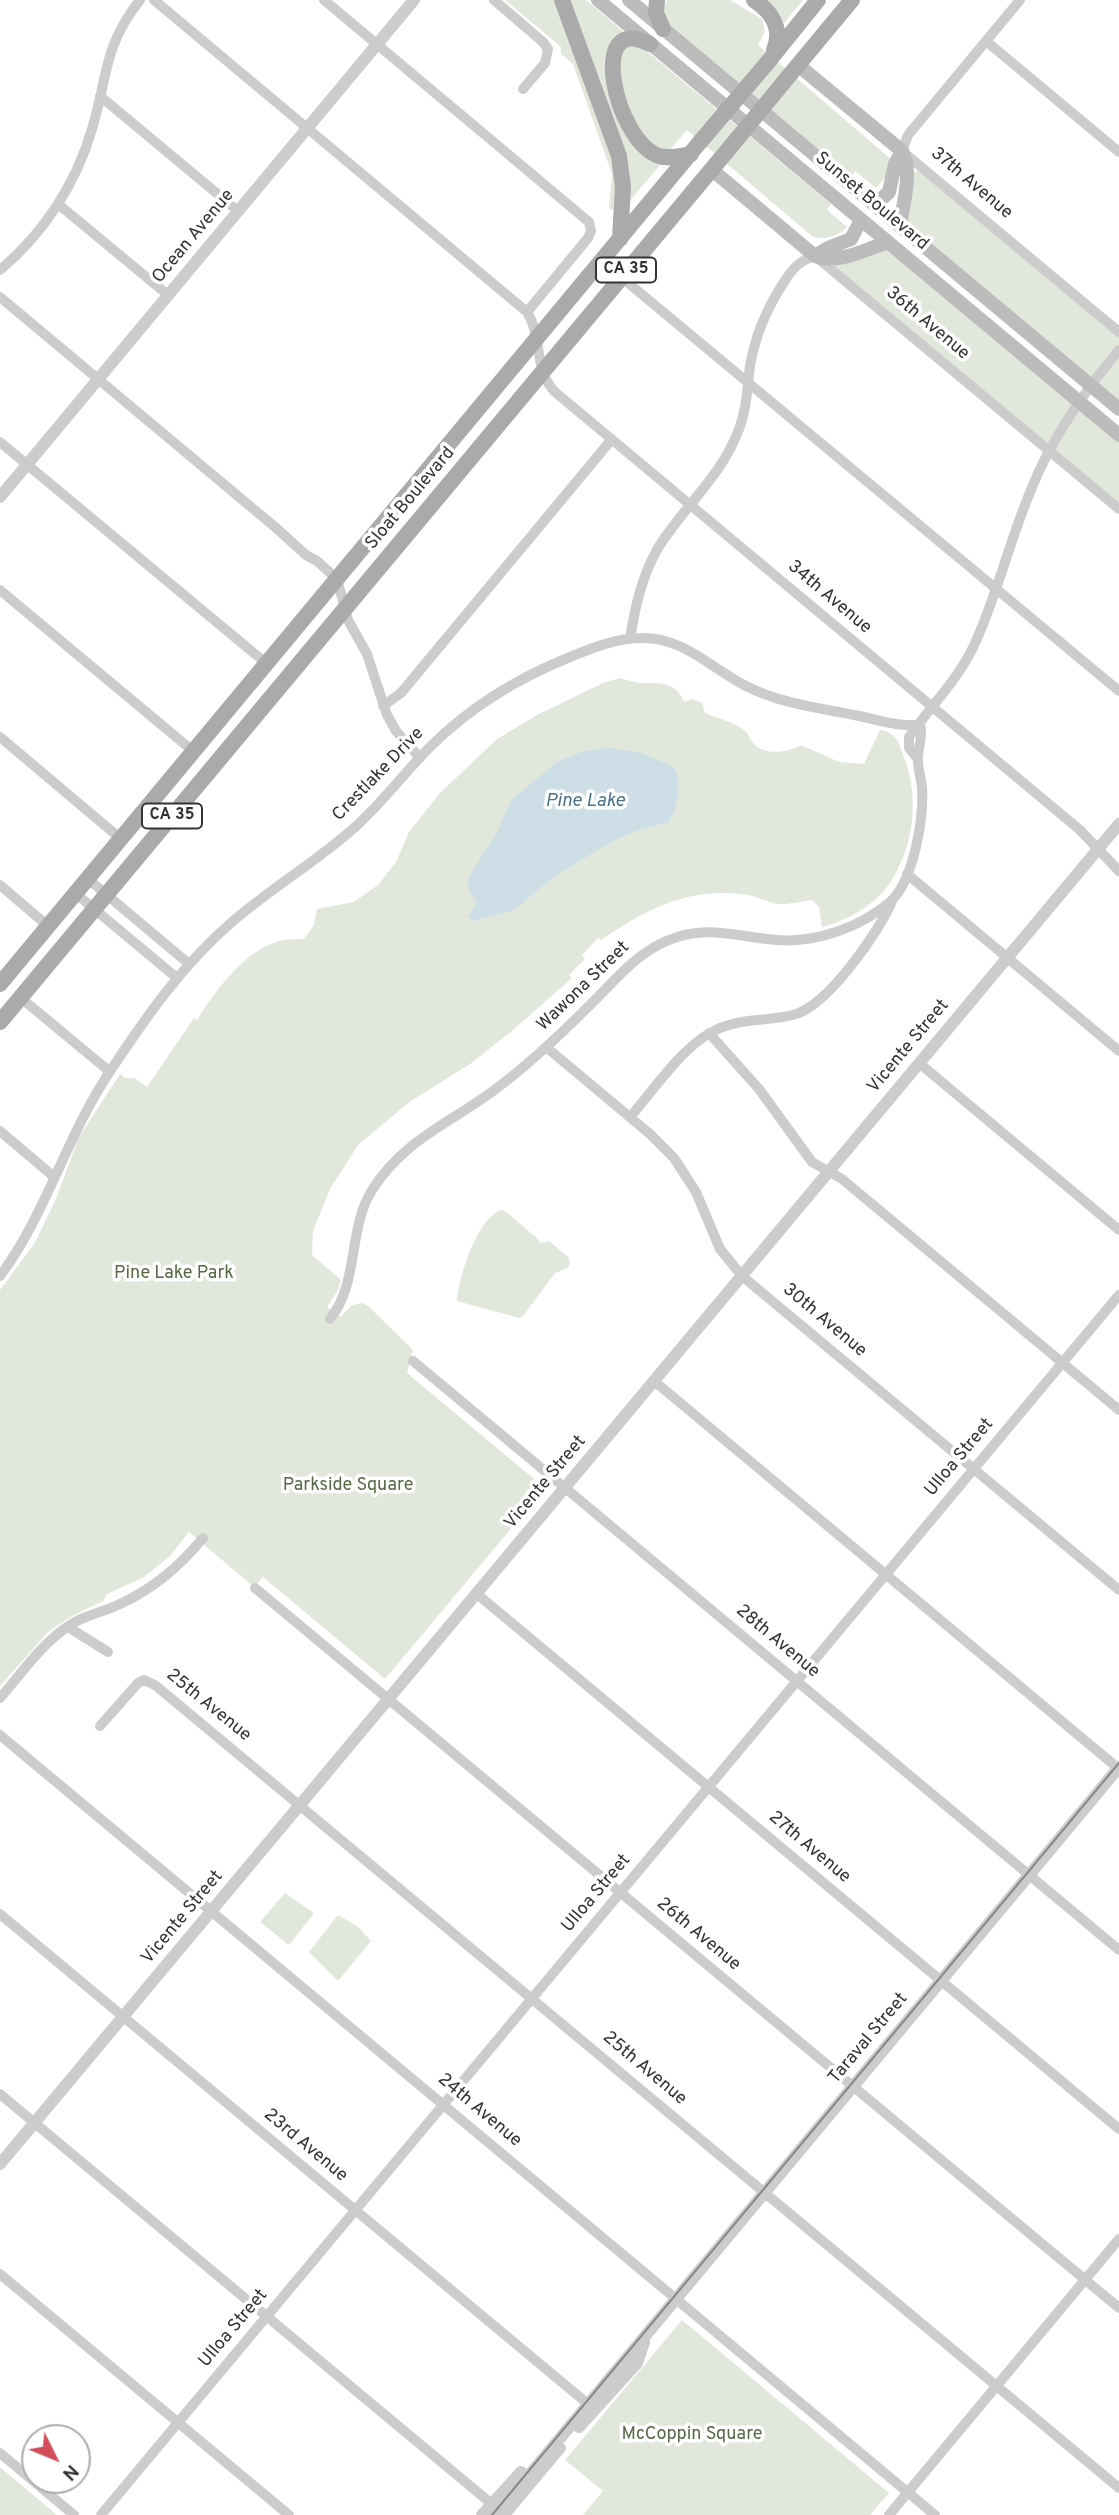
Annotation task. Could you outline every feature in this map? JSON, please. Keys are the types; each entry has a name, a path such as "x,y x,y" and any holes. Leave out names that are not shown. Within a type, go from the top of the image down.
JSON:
{"main road":[{"path":"562,0 619,156 623,177 620,239"},
{"name":"Sunset Boulevard","path":"598,0 1119,435"},
{"name":"Sunset Boulevard","path":"629,0 1119,409"},
{"path":"657,0 656,13 663,29"},
{"path":"754,0 770,13 777,26 778,39 768,62"},
{"name":"Sloat Boulevard","path":"0,984 818,0"},
{"name":"Sloat Boulevard","path":"0,1022 852,0"},
{"path":"650,44 628,40 620,45 613,55 612,72 621,108 633,132 651,152 669,158 696,148"},
{"name":"37th Avenue","path":"793,71 902,151"},
{"path":"875,205 889,192 895,164 902,151"},
{"path":"900,226 907,173 902,151"},
{"name":"36th Avenue","path":"716,164 815,256"},
{"path":"815,256 851,239 861,220"},
{"path":"815,256 838,258 888,242"}],"street":[{"path":"0,270 34,236 58,204 84,155 113,43 140,0"},
{"path":"154,0 527,312 588,238 591,230 589,222 324,0"},
{"name":"Ocean Avenue","path":"0,497 414,0"},
{"path":"494,0 548,49 545,62 523,89"},
{"path":"902,151 908,135 1020,0"},
{"path":"986,41 1119,152"},
{"path":"100,96 238,211"},
{"name":"37th Avenue","path":"902,151 1119,332"},
{"path":"58,204 168,295"},
{"path":"630,639 637,600 646,573 666,536 717,472 732,447 745,409 758,334 775,296 795,267 815,256"},
{"name":"36th Avenue","path":"815,256 1119,509"},
{"path":"621,276 1119,691"},
{"path":"0,297 337,579 344,610 367,654 383,706 396,731 419,758"},
{"name":"34th Avenue","path":"527,312 534,327 542,372 552,390 1080,830 1119,871"},
{"path":"630,1117 684,1054 709,1034 742,1021 796,1015 815,1004 872,938 907,874 915,848 922,809 922,788 918,760 909,748 908,740 970,655 997,590 1025,505 1049,450 1091,386 1119,350"},
{"path":"383,706 401,694 612,439"},
{"path":"0,442 267,664"},
{"path":"0,590 194,752"},
{"name":"Crestlake Drive","path":"0,1276 31,1229 79,1122 109,1071 189,964 245,911 343,838 374,809 419,758 465,716 514,683 580,653 630,639 653,638 682,647 740,683 772,697 898,724 920,725"},
{"path":"0,737 121,839"},
{"name":"Vicente Street","path":"0,2164 1119,824"},
{"path":"907,874 1119,1051"},
{"path":"88,879 189,964"},
{"path":"0,886 48,926"},
{"path":"75,893 177,978"},
{"name":"Wawona Street","path":"330,1319 348,1289 357,1227 363,1207 391,1164 409,1146 476,1104 518,1072 631,963 665,942 685,935 715,932 780,940 813,938 844,929 892,901"},
{"path":"21,998 109,1071"},
{"path":"709,1034 760,1089 813,1162 842,1179 1119,1410"},
{"name":"30th Avenue","path":"546,1047 630,1117 680,1166 701,1201 720,1249 742,1276 1119,1590"},
{"path":"919,1063 1119,1230"},
{"path":"0,1131 53,1176"},
{"name":"Ulloa Street","path":"102,2515 1119,1295"},
{"name":"28th Avenue","path":"413,1361 1119,1950"},
{"path":"654,1381 1119,1768"},
{"path":"0,1698 42,1648 68,1626 145,1591 177,1566 203,1538"},
{"name":"26th Avenue","path":"255,1588 1119,2308"},
{"name":"27th Avenue","path":"477,1594 1119,2129"},
{"path":"68,1626 108,1652"},
{"name":"25th Avenue","path":"100,1726 135,1685 144,1680 155,1685 1119,2488"},
{"name":"24th Avenue","path":"0,1735 935,2515"},
{"name":"Taraval Street","path":"499,2512 521,2471 556,2448 588,2404 1119,1768"},
{"name":"23rd Avenue","path":"0,1914 588,2404"},
{"path":"0,2094 499,2512"},
{"path":"889,2515 1119,2239"},
{"path":"0,2274 289,2515"},
{"name":"Taraval Street","path":"482,2515 499,2512 535,2467 637,2363 646,2334"},
{"path":"0,2453 74,2515"}],"green space":[{"path":"505,0 557,0 618,177 615,210 609,209 612,174 573,64 561,54 561,47"},
{"path":"566,0 586,0 626,34 612,43 606,52 606,80 618,116 628,133 649,159 661,164 627,204"},
{"path":"667,0 730,0 762,19 765,31 758,45 892,160 887,176 876,188 855,171 851,176 671,26 663,12"},
{"path":"765,0 803,0 784,23 779,13"},
{"path":"633,46 644,49 831,204 827,210 847,227 831,237 812,236 687,130 670,150 649,143 632,114 622,88 619,64 621,53"},
{"path":"925,170 1119,332 1119,409 900,226 907,173"},
{"path":"888,242 1119,435 1119,510 832,270 837,263"},
{"name":"Pine Lake Park","path":"620,678 672,687 684,702 693,699 702,703 705,713 744,730 755,745 766,751 790,750 801,745 839,762 864,764 880,730 886,731 899,744 909,775 912,821 905,851 886,889 862,910 832,924 822,927 819,907 812,900 779,904 748,895 707,894 670,902 636,918 601,940 598,938 582,955 585,959 569,975 572,978 513,1030 470,1064 408,1103 358,1145 330,1189 313,1231 312,1255 341,1280 327,1307 340,1317 352,1305 363,1303 368,1306 413,1350 407,1373 545,1488 385,1679 263,1577 254,1587 189,1532 170,1556 144,1577 107,1594 103,1601 49,1631 0,1686 0,1290 34,1244 55,1201 79,1137 120,1074 125,1078 135,1078 147,1087 194,1018 197,1020 221,985 241,964 276,942 304,939 314,925 317,909 354,902 378,885 396,862 409,832 439,794 497,739 539,714 603,683"},
{"path":"500,1210 505,1211 540,1243 549,1241 569,1258 568,1268 555,1273 519,1318 457,1301 465,1264 476,1237 491,1216"},
{"path":"285,1893 314,1913 289,1945 260,1922"},
{"path":"338,1915 357,1926 371,1941 338,1981 309,1952"},
{"name":"McCoppin Square","path":"682,2320 889,2493 870,2515 583,2515 603,2491 565,2460"},
{"path":"0,2467 21,2485 21,2494 32,2494 57,2515 0,2515"}],"water":[{"name":"Pine Lake","path":"606,747 642,753 674,767 678,780 678,795 669,822 613,841 555,876 514,910 473,921 468,916 476,900 469,892 468,878 498,831 510,801 557,762 581,752"}],"tram line":[{"path":"492,2515 1119,1763"}],"park label":[{"name":"Parkside Square","path":"348,1486"}]}
